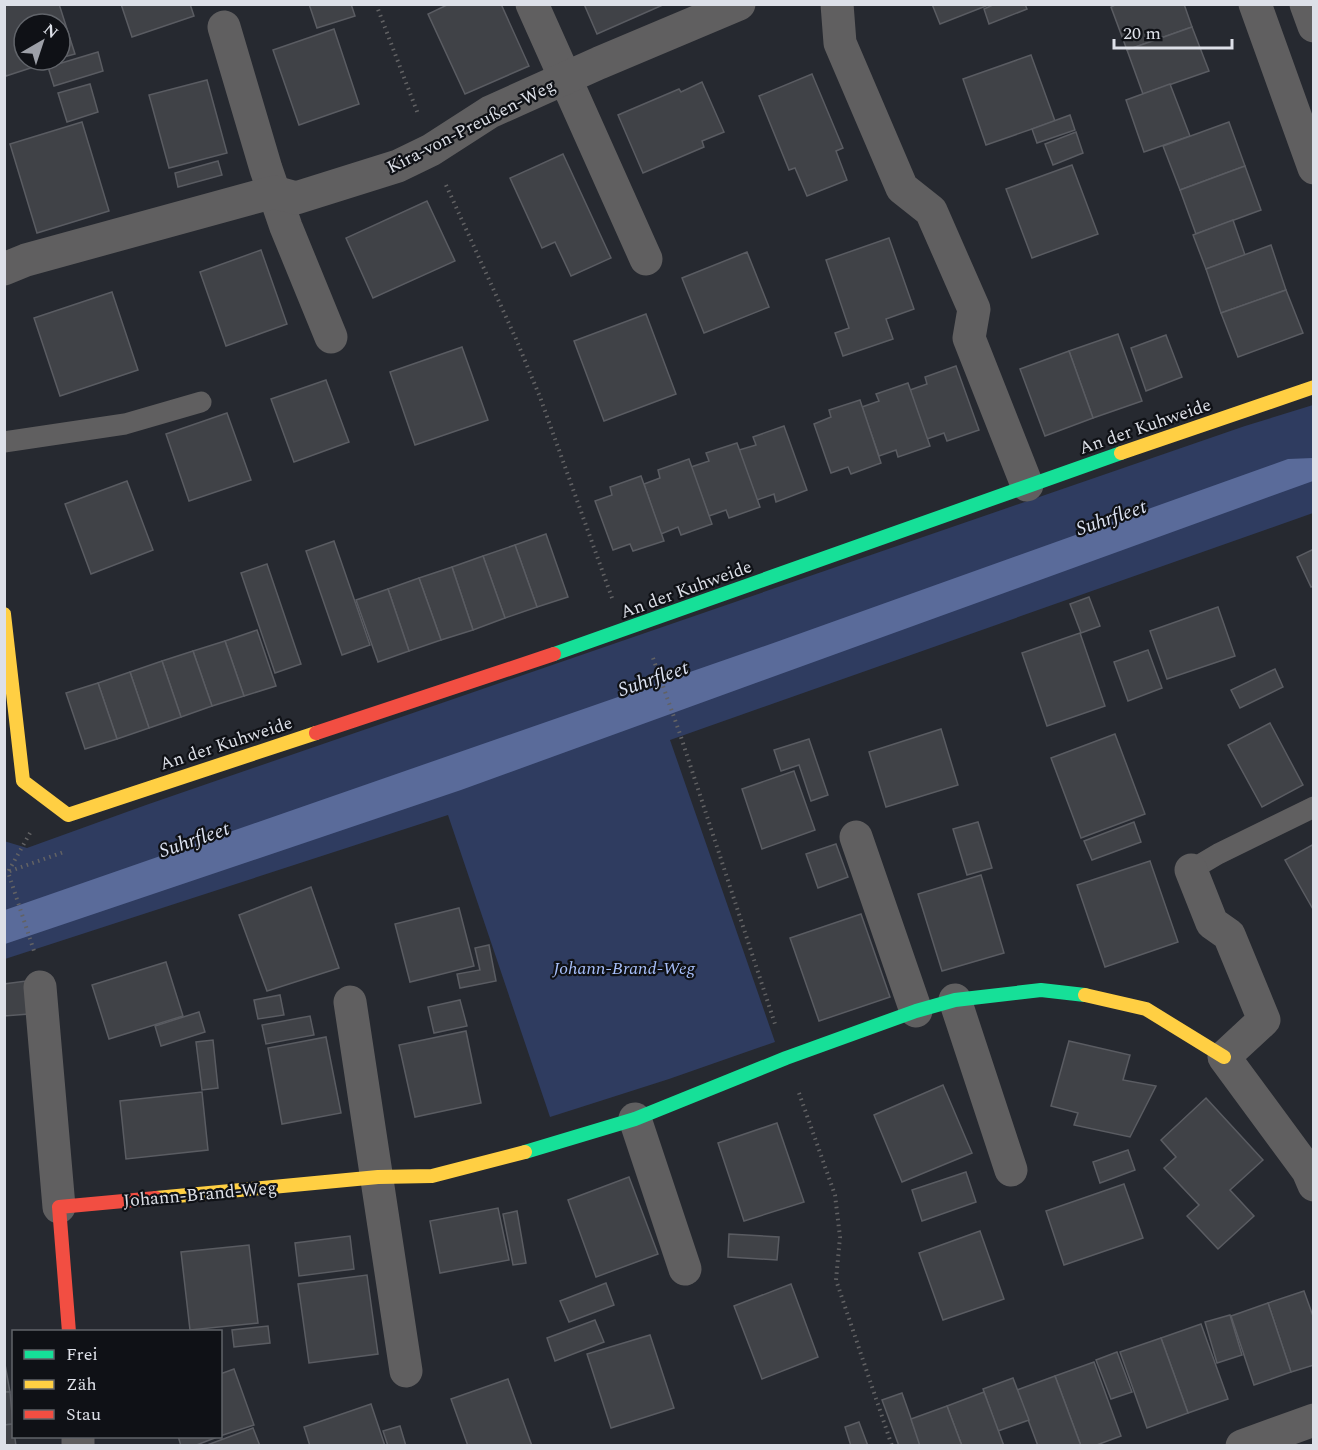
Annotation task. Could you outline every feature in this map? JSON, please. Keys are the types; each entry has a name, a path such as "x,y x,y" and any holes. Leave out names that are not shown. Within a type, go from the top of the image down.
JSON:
{"street":[{"name":"Kira-von-Preußen-Weg","path":"532,4 646,259"},
{"name":"Kira-von-Preußen-Weg","path":"4,269 26,260 274,192 296,198 398,166 431,150 490,112 739,4"},
{"path":"837,4 840,42 902,188 931,211 974,309 969,338 1027,486"},
{"path":"1255,4 1314,168"},
{"path":"1306,4 1314,26"},
{"path":"224,27 286,227 331,337"},
{"name":"An der Kuhweide","path":"48,800 68,814 623,631 1027,486 1314,387"},
{"path":"4,614 23,781 48,800"},
{"path":"856,837 916,1011"},
{"path":"1191,870 1212,923 1229,935 1264,1020 1224,1057"},
{"path":"39,974 69,1330"},
{"name":"Johann-Brand-Weg","path":"59,1208 378,1177 432,1176 506,1158 635,1119 786,1058 916,1011 955,1000 1041,990 1096,996 1146,1010 1224,1057 1308,1171 1314,1185"},
{"path":"955,1000 1011,1170"},
{"path":"350,1002 406,1371"},
{"path":"635,1119 685,1269"},
{"path":"1242,1446 1314,1420"}],"lane":[{"path":"4,442 124,424 201,402"},
{"path":"1191,870 1218,854 1314,807"}],"path":[{"path":"376,4 431,150 540,397 623,631 650,650 680,734"},
{"path":"39,974 8,872 48,800"}],"green space":[{"path":"1313,405 1313,513 670,740 775,1042 550,1117 448,815 5,959 4,841 27,848 1245,426"}],"shaded area":[{"path":"1313,458 1313,481 461,790 5,944 5,910 779,641 1288,459"}],"building":[{"path":"4,4 59,4 62,12 12,12 12,72 18,72 6,76 4,71"},
{"path":"121,4 190,4 194,16 132,37"},
{"path":"309,4 351,4 355,16 317,28"},
{"path":"449,4 501,4 529,66 465,94 428,14"},
{"path":"584,4 665,4 597,34"},
{"path":"932,4 991,4 940,24"},
{"path":"995,4 1025,4 1027,9 989,24 984,9"},
{"path":"1117,4 1184,4 1192,27 1127,50 1111,7"},
{"path":"1192,27 1209,71 1143,94 1127,50"},
{"path":"334,29 359,104 299,125 273,50"},
{"path":"98,52 103,71 54,86 50,72 72,72 72,60"},
{"path":"1031,55 1055,121 986,145 963,79"},
{"path":"812,74 843,148 836,151 847,180 807,196 795,168 789,170 759,96"},
{"path":"207,80 227,153 169,168 149,95"},
{"path":"702,82 724,132 702,141 704,147 643,173 618,115 679,89 681,92"},
{"path":"90,84 98,112 67,122 58,93"},
{"path":"1170,84 1190,136 1144,152 1126,100"},
{"path":"1070,115 1075,130 1037,143 1032,129"},
{"path":"82,122 109,211 37,233 10,144"},
{"path":"1229,122 1245,166 1180,190 1163,146"},
{"path":"1076,132 1083,153 1053,165 1045,144"},
{"path":"563,154 611,258 571,276 555,242 542,248 510,178"},
{"path":"218,161 222,175 178,187 175,173"},
{"path":"1072,165 1098,234 1032,258 1006,189"},
{"path":"1245,166 1261,210 1196,234 1180,190"},
{"path":"427,201 455,261 373,298 346,238"},
{"path":"1233,220 1245,255 1206,269 1193,235"},
{"path":"889,238 914,309 886,319 893,339 843,356 835,333 849,328 826,260"},
{"path":"1271,245 1286,290 1221,313 1206,269"},
{"path":"261,250 287,324 226,346 200,272"},
{"path":"747,252 769,307 704,333 682,278"},
{"path":"1286,290 1303,333 1238,357 1221,313"},
{"path":"112,292 138,370 60,396 34,318"},
{"path":"646,314 676,394 604,421 574,341"},
{"path":"1118,334 1142,401 1093,418 1069,351"},
{"path":"1166,335 1182,377 1146,391 1131,348"},
{"path":"462,347 488,420 415,445 390,372"},
{"path":"1069,351 1093,418 1045,436 1020,369"},
{"path":"956,366 979,430 947,441 944,433 927,439 910,390 927,384 925,377"},
{"path":"326,380 349,442 294,462 271,399"},
{"path":"908,383 930,446 898,457 896,450 879,456 862,407 879,401 876,394"},
{"path":"860,400 881,463 851,474 848,467 831,473 814,424 831,417 829,410"},
{"path":"227,413 251,480 189,501 166,434"},
{"path":"784,426 807,490 776,502 774,494 757,500 739,450 756,445 753,437"},
{"path":"737,443 760,507 729,518 726,510 709,516 691,467 709,461 706,453"},
{"path":"689,459 712,524 681,535 678,527 661,534 644,484 660,478 658,470"},
{"path":"641,476 664,541 633,551 630,544 613,550 595,501 612,495 610,487"},
{"path":"127,481 153,550 91,574 65,504"},
{"path":"546,534 568,597 537,607 515,545"},
{"path":"334,541 370,645 342,655 306,551"},
{"path":"515,545 537,607 505,618 483,556"},
{"path":"1314,549 1314,586 1311,587 1297,557"},
{"path":"483,556 505,618 473,630 452,567"},
{"path":"267,564 301,664 275,673 241,573"},
{"path":"452,567 473,630 441,640 419,578"},
{"path":"419,578 441,640 409,651 388,589"},
{"path":"388,589 409,651 378,662 356,600"},
{"path":"1089,597 1100,626 1081,633 1070,604"},
{"path":"1218,607 1235,656 1167,679 1150,631"},
{"path":"257,630 276,686 244,696 225,641"},
{"path":"1080,633 1105,706 1047,726 1022,653"},
{"path":"225,641 244,696 212,706 193,651"},
{"path":"1148,650 1162,688 1128,701 1114,662"},
{"path":"193,651 212,706 181,717 162,661"},
{"path":"162,661 181,717 149,728 130,672"},
{"path":"1275,669 1283,687 1240,708 1231,690"},
{"path":"130,672 149,728 117,739 98,683"},
{"path":"98,683 117,739 85,749 66,693"},
{"path":"1270,723 1303,785 1262,807 1228,745"},
{"path":"941,729 958,785 886,807 869,752"},
{"path":"1115,734 1145,814 1081,838 1051,758"},
{"path":"809,739 828,795 811,801 799,765 781,771 774,750"},
{"path":"794,771 815,830 762,849 742,789"},
{"path":"978,822 992,868 967,875 953,829"},
{"path":"1134,822 1141,842 1092,860 1084,841"},
{"path":"836,844 848,877 818,888 806,854"},
{"path":"1314,844 1314,911 1285,860"},
{"path":"1150,861 1178,942 1105,967 1077,885"},
{"path":"981,875 1004,953 942,971 918,894"},
{"path":"311,887 339,968 267,991 239,915"},
{"path":"459,908 474,966 410,982 395,924"},
{"path":"861,914 890,997 819,1021 790,938"},
{"path":"489,945 496,981 460,988 457,974 480,970 475,948"},
{"path":"166,962 183,1016 109,1039 92,985"},
{"path":"26,981 29,1014 4,1016 4,984"},
{"path":"280,995 284,1015 258,1019 254,1000"},
{"path":"460,1000 467,1026 434,1033 428,1007"},
{"path":"199,1012 205,1032 161,1046 155,1026"},
{"path":"310,1016 314,1035 266,1044 262,1025"},
{"path":"466,1031 481,1103 415,1117 399,1045"},
{"path":"326,1037 341,1113 282,1124 268,1048"},
{"path":"213,1040 218,1088 202,1090 196,1042"},
{"path":"1069,1041 1130,1055 1123,1080 1156,1086 1130,1137 1074,1125 1078,1113 1051,1106"},
{"path":"943,1085 972,1153 902,1182 874,1115"},
{"path":"202,1092 208,1150 126,1159 120,1101"},
{"path":"1206,1098 1263,1160 1230,1190 1254,1216 1218,1249 1187,1216 1199,1205 1164,1168 1176,1157 1161,1140"},
{"path":"777,1123 804,1202 744,1221 718,1143"},
{"path":"1128,1150 1135,1170 1100,1183 1093,1162"},
{"path":"966,1172 976,1202 922,1221 912,1190"},
{"path":"629,1177 658,1254 596,1277 568,1200"},
{"path":"1124,1184 1143,1238 1064,1265 1046,1211"},
{"path":"498,1208 509,1260 440,1273 430,1221"},
{"path":"517,1211 526,1263 513,1265 503,1214"},
{"path":"980,1231 1004,1299 943,1320 919,1253"},
{"path":"729,1234 779,1237 777,1260 728,1257"},
{"path":"350,1236 354,1269 299,1276 295,1243"},
{"path":"249,1245 258,1323 190,1330 181,1252"},
{"path":"367,1275 378,1354 309,1363 298,1284"},
{"path":"606,1283 614,1305 569,1322 560,1301"},
{"path":"791,1284 818,1357 762,1379 734,1306"},
{"path":"1304,1291 1314,1319 1314,1365 1291,1372 1268,1303"},
{"path":"1268,1303 1291,1372 1254,1385 1231,1316"},
{"path":"1230,1315 1242,1355 1217,1363 1205,1322"},
{"path":"595,1320 604,1342 555,1361 547,1338"},
{"path":"1201,1324 1228,1399 1188,1413 1161,1338"},
{"path":"268,1326 270,1343 234,1347 232,1330"},
{"path":"650,1335 674,1408 611,1428 587,1354"},
{"path":"1161,1338 1188,1413 1147,1428 1120,1352"},
{"path":"1117,1352 1132,1392 1111,1399 1096,1360"},
{"path":"4,1359 10,1392 4,1392"},
{"path":"1094,1362 1121,1436 1094,1446 1081,1446 1055,1376"},
{"path":"234,1369 254,1425 222,1435 222,1373"},
{"path":"1055,1376 1081,1446 1038,1446 1017,1390"},
{"path":"1013,1378 1029,1420 998,1431 983,1389"},
{"path":"508,1379 532,1446 468,1446 451,1399"},
{"path":"4,1392 10,1392 12,1424 4,1425"},
{"path":"984,1392 1004,1446 962,1446 947,1406"},
{"path":"902,1393 920,1444 916,1446 899,1446 882,1400"},
{"path":"371,1404 385,1446 310,1446 304,1427"},
{"path":"947,1406 962,1446 920,1446 911,1419"},
{"path":"859,1422 868,1446 851,1446 845,1427"},
{"path":"12,1424 12,1438 15,1438 16,1446 4,1446 4,1425"},
{"path":"400,1426 406,1446 388,1446 383,1431"},
{"path":"253,1428 260,1446 207,1446 207,1445"},
{"path":"179,1438 215,1438 194,1446 181,1446"}],"traffic: fast":[{"path":"554,654 1121,453"},
{"path":"525,1152 635,1119 786,1058 916,1011 955,1000 1041,990 1085,995"}],"traffic: slow":[{"path":"1121,453 1314,387"},
{"path":"4,614 23,781 68,815 316,733"},
{"path":"1085,995 1146,1009 1224,1057"},
{"path":"156,1198 378,1177 432,1176 525,1152"}],"traffic: jam":[{"path":"316,733 554,654"},
{"path":"69,1330 59,1207 156,1198"}],"water label":[{"name":"Suhrfleet","path":"1111,517"},
{"name":"Suhrfleet","path":"653,678"},
{"name":"Suhrfleet","path":"194,839"}]}
